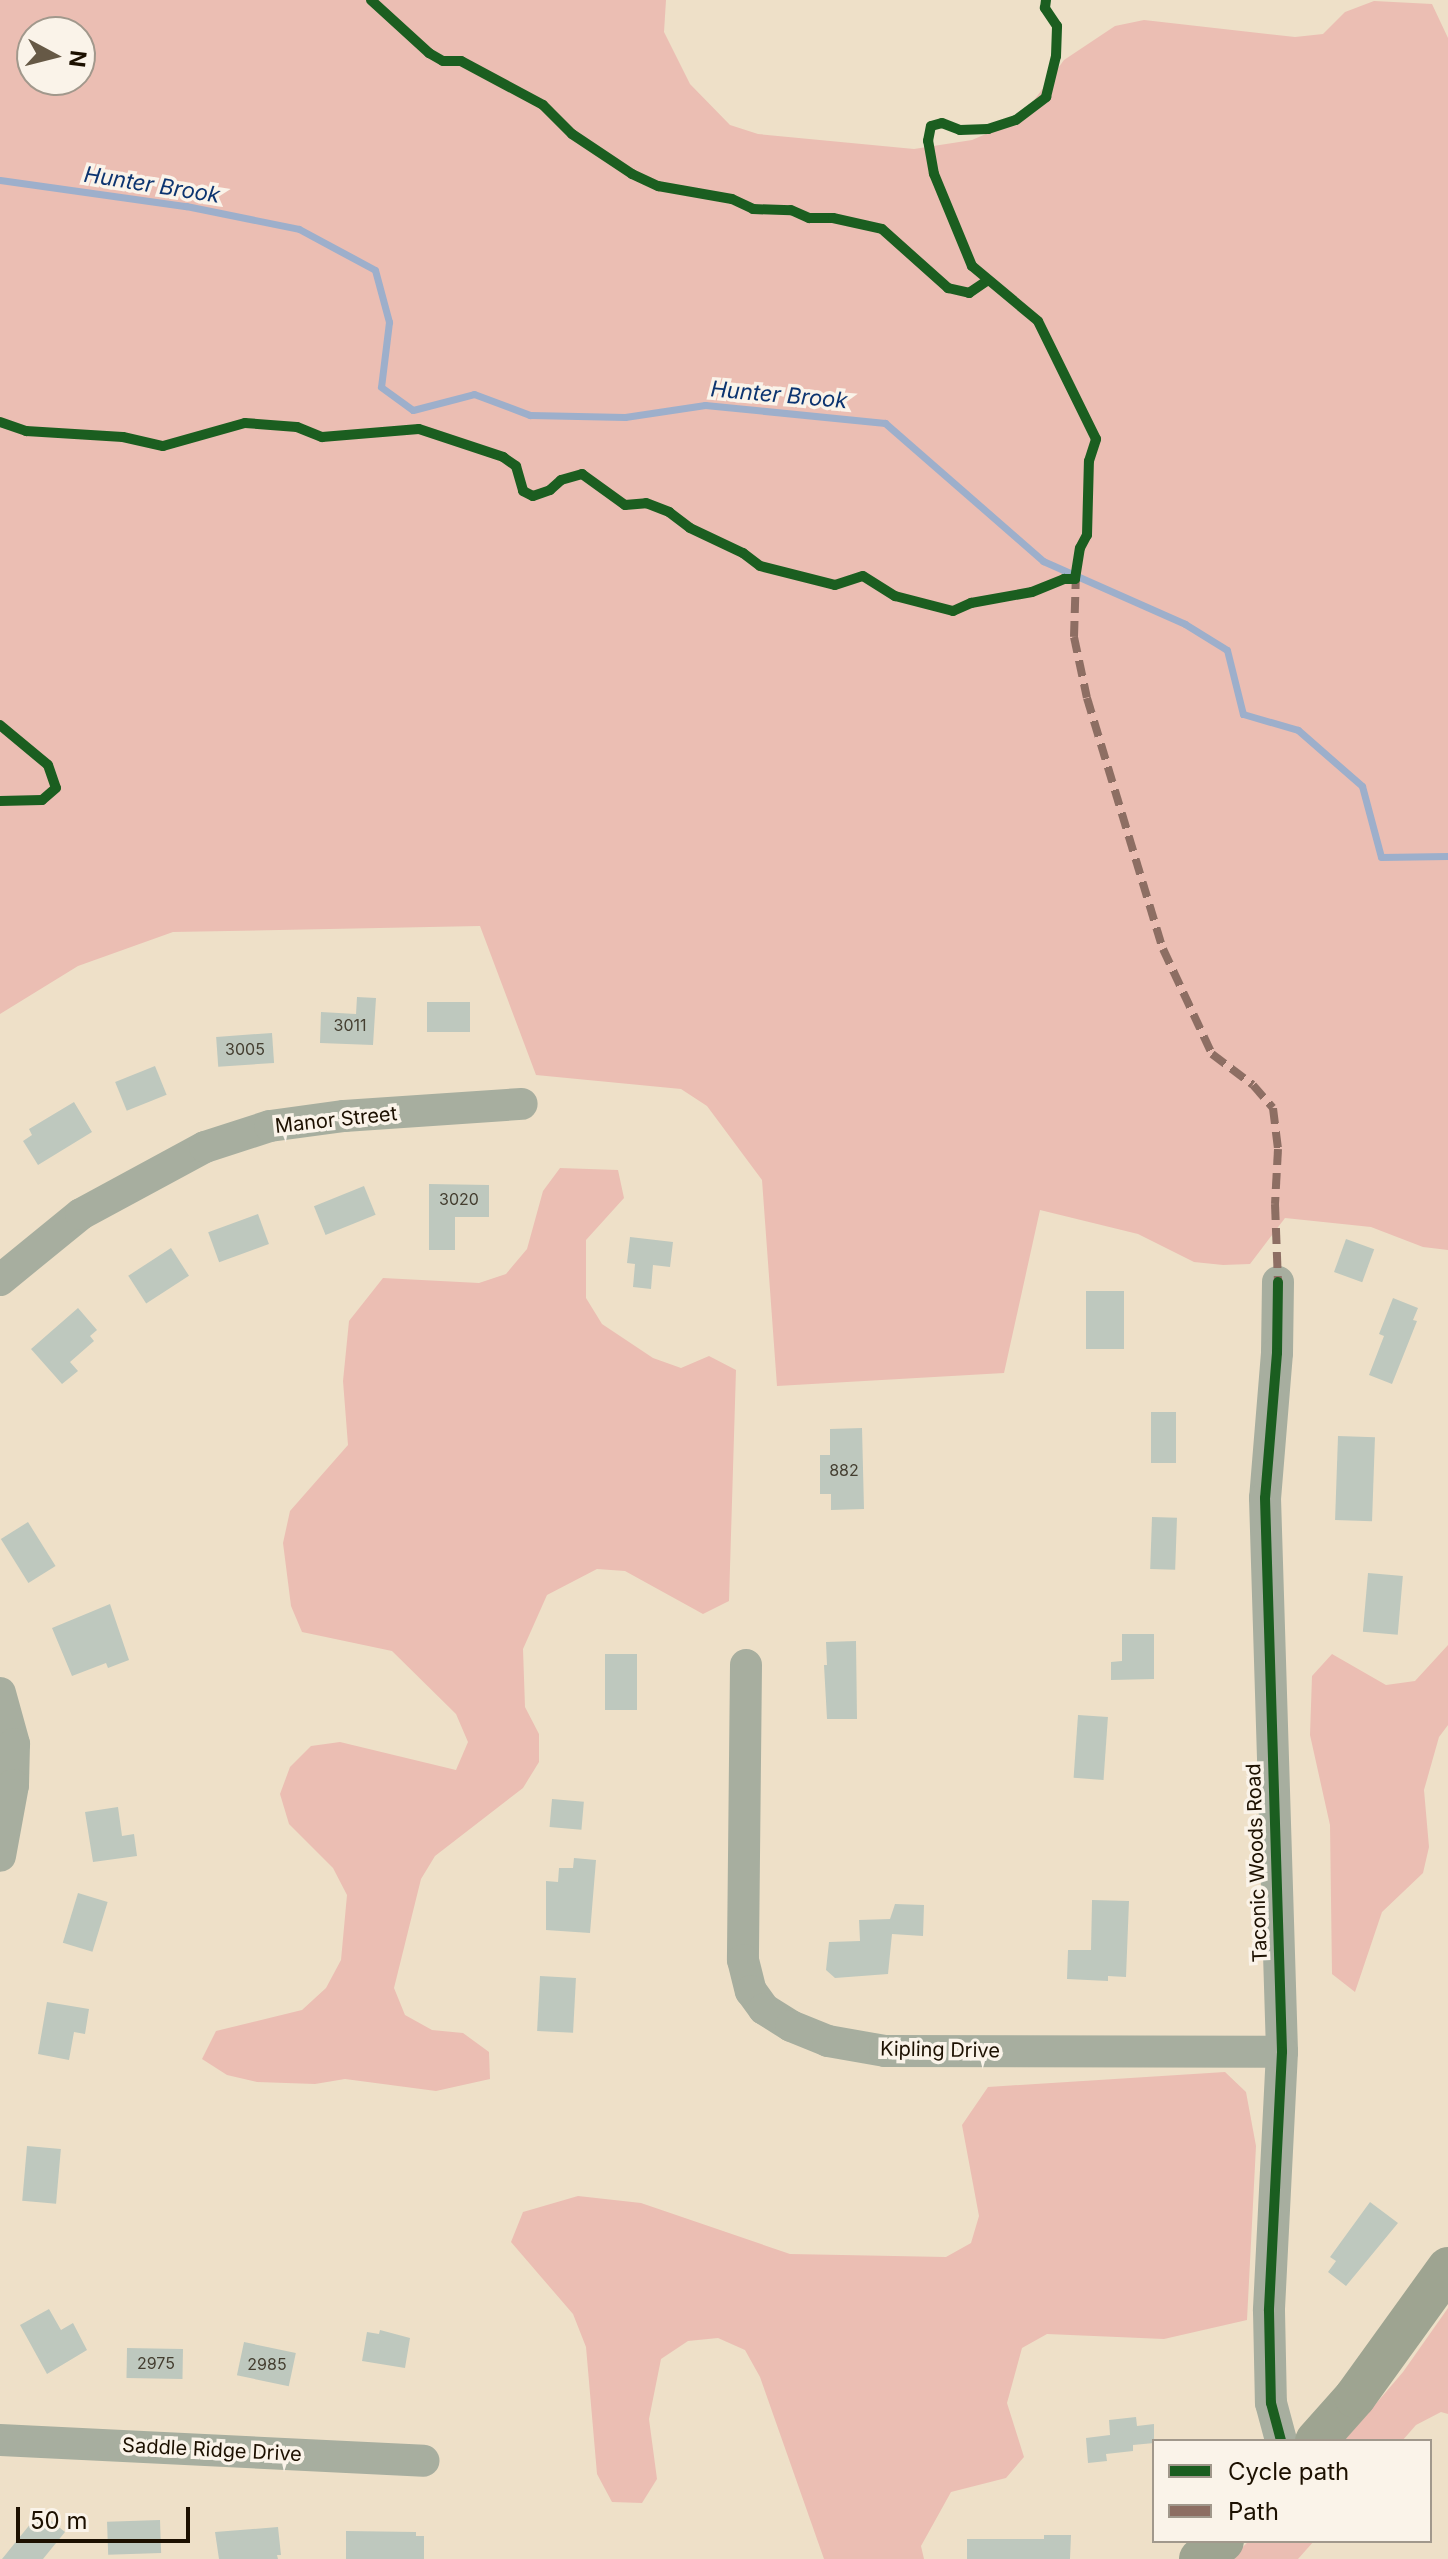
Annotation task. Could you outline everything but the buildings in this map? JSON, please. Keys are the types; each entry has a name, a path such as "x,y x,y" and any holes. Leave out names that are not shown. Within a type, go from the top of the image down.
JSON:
{"main road":[{"path":"1318,2439 1355,2397 1448,2268"},
{"path":"1200,2559 1220,2543"}],"street":[{"name":"Manor Street","path":"0,1280 81,1214 218,1143 270,1126 344,1116 522,1104"},
{"name":"Taconic Woods Road","path":"1278,1282 1277,1353 1265,1498 1282,2052 1269,2311 1271,2403 1280,2439"},
{"name":"Kipling Drive","path":"746,1665 743,1960 751,1991 764,2009 791,2026 828,2041 885,2051 1282,2052"},
{"path":"0,1693 14,1744 13,1785 0,1856"},
{"name":"Saddle Ridge Drive","path":"0,2440 423,2461"}],"shaded area":[{"path":"0,0 666,0 664,32 690,84 730,125 758,134 914,149 972,140 1002,127 1026,111 1064,60 1115,26 1144,20 1295,37 1323,34 1345,12 1374,1 1432,4 1448,38 1448,1250 1423,1247 1371,1227 1285,1218 1250,1264 1223,1265 1194,1262 1138,1234 1040,1210 1004,1373 777,1386 762,1180 707,1106 681,1089 536,1075 480,926 173,932 78,966 0,1014"},
{"path":"560,1168 618,1170 624,1198 586,1240 586,1298 602,1324 653,1358 681,1368 709,1356 736,1370 729,1601 703,1614 625,1571 597,1569 547,1595 523,1649 525,1707 539,1734 539,1762 523,1788 435,1856 421,1879 394,1988 405,2015 432,2030 463,2033 489,2052 490,2079 436,2091 345,2079 315,2084 257,2082 227,2075 202,2059 216,2031 302,2010 326,1988 341,1960 347,1895 333,1868 289,1824 280,1794 290,1767 311,1746 340,1742 456,1770 468,1742 456,1714 392,1651 302,1632 291,1606 283,1543 290,1511 348,1445 343,1381 349,1321 383,1278 479,1283 506,1274 527,1249 543,1191"},
{"path":"1448,1645 1448,1725 1439,1737 1424,1790 1429,1847 1423,1873 1382,1912 1355,1992 1332,1974 1330,1825 1310,1735 1312,1676 1332,1654 1386,1685 1415,1681"},
{"path":"1225,2072 1246,2092 1256,2146 1247,2320 1164,2339 1047,2334 1022,2348 1007,2403 1024,2457 1006,2478 951,2492 921,2546 924,2559 824,2559 760,2377 745,2350 718,2338 688,2341 661,2359 649,2419 657,2479 642,2503 612,2502 597,2474 586,2347 573,2314 511,2242 523,2212 578,2196 641,2203 790,2254 946,2257 971,2243 979,2216 962,2125 988,2087"},
{"path":"1448,2308 1448,2414 1441,2412 1416,2425 1404,2439 1346,2439 1403,2372"},
{"path":"1247,2543 1312,2543 1298,2559 1230,2559"}],"waterway":[{"name":"Hunter Brook","path":"0,180 186,206 299,229 375,270 389,322 381,387 413,410 474,394 530,415 625,417 705,405 885,423 1043,561 1185,624 1227,650 1243,714 1298,730 1362,786 1381,857 1448,856"}],"marked path":[{"path":"1076,573 1074,637 1087,698 1163,949 1212,1054 1253,1085 1273,1108 1278,1149 1275,1204 1278,1282"}],"cycle path":[{"path":"371,0 429,53 443,61 461,61 543,105 572,134 632,174 658,186 732,199 753,209 791,210 809,218 833,218 882,229 948,288 969,293 987,281"},
{"path":"0,422 26,431 123,437 163,446 245,423 297,427 322,437 419,429 503,457 516,466 523,491 533,496 550,490 561,480 582,474 625,505 646,503 669,512 690,528 743,553 760,566 835,585 863,576 895,596 953,611 971,603 1032,592 1064,579 1075,579 1080,548 1087,535 1089,461 1096,439 1038,321 972,266 934,174 928,141 931,126 942,123 960,130 988,129 1016,120 1046,97 1056,56 1057,26 1045,8 1046,0"},
{"path":"0,725 48,765 56,788 42,800 0,801"},
{"path":"1278,1282 1277,1353 1265,1498 1282,2052 1269,2311 1271,2403 1280,2439"}]}
